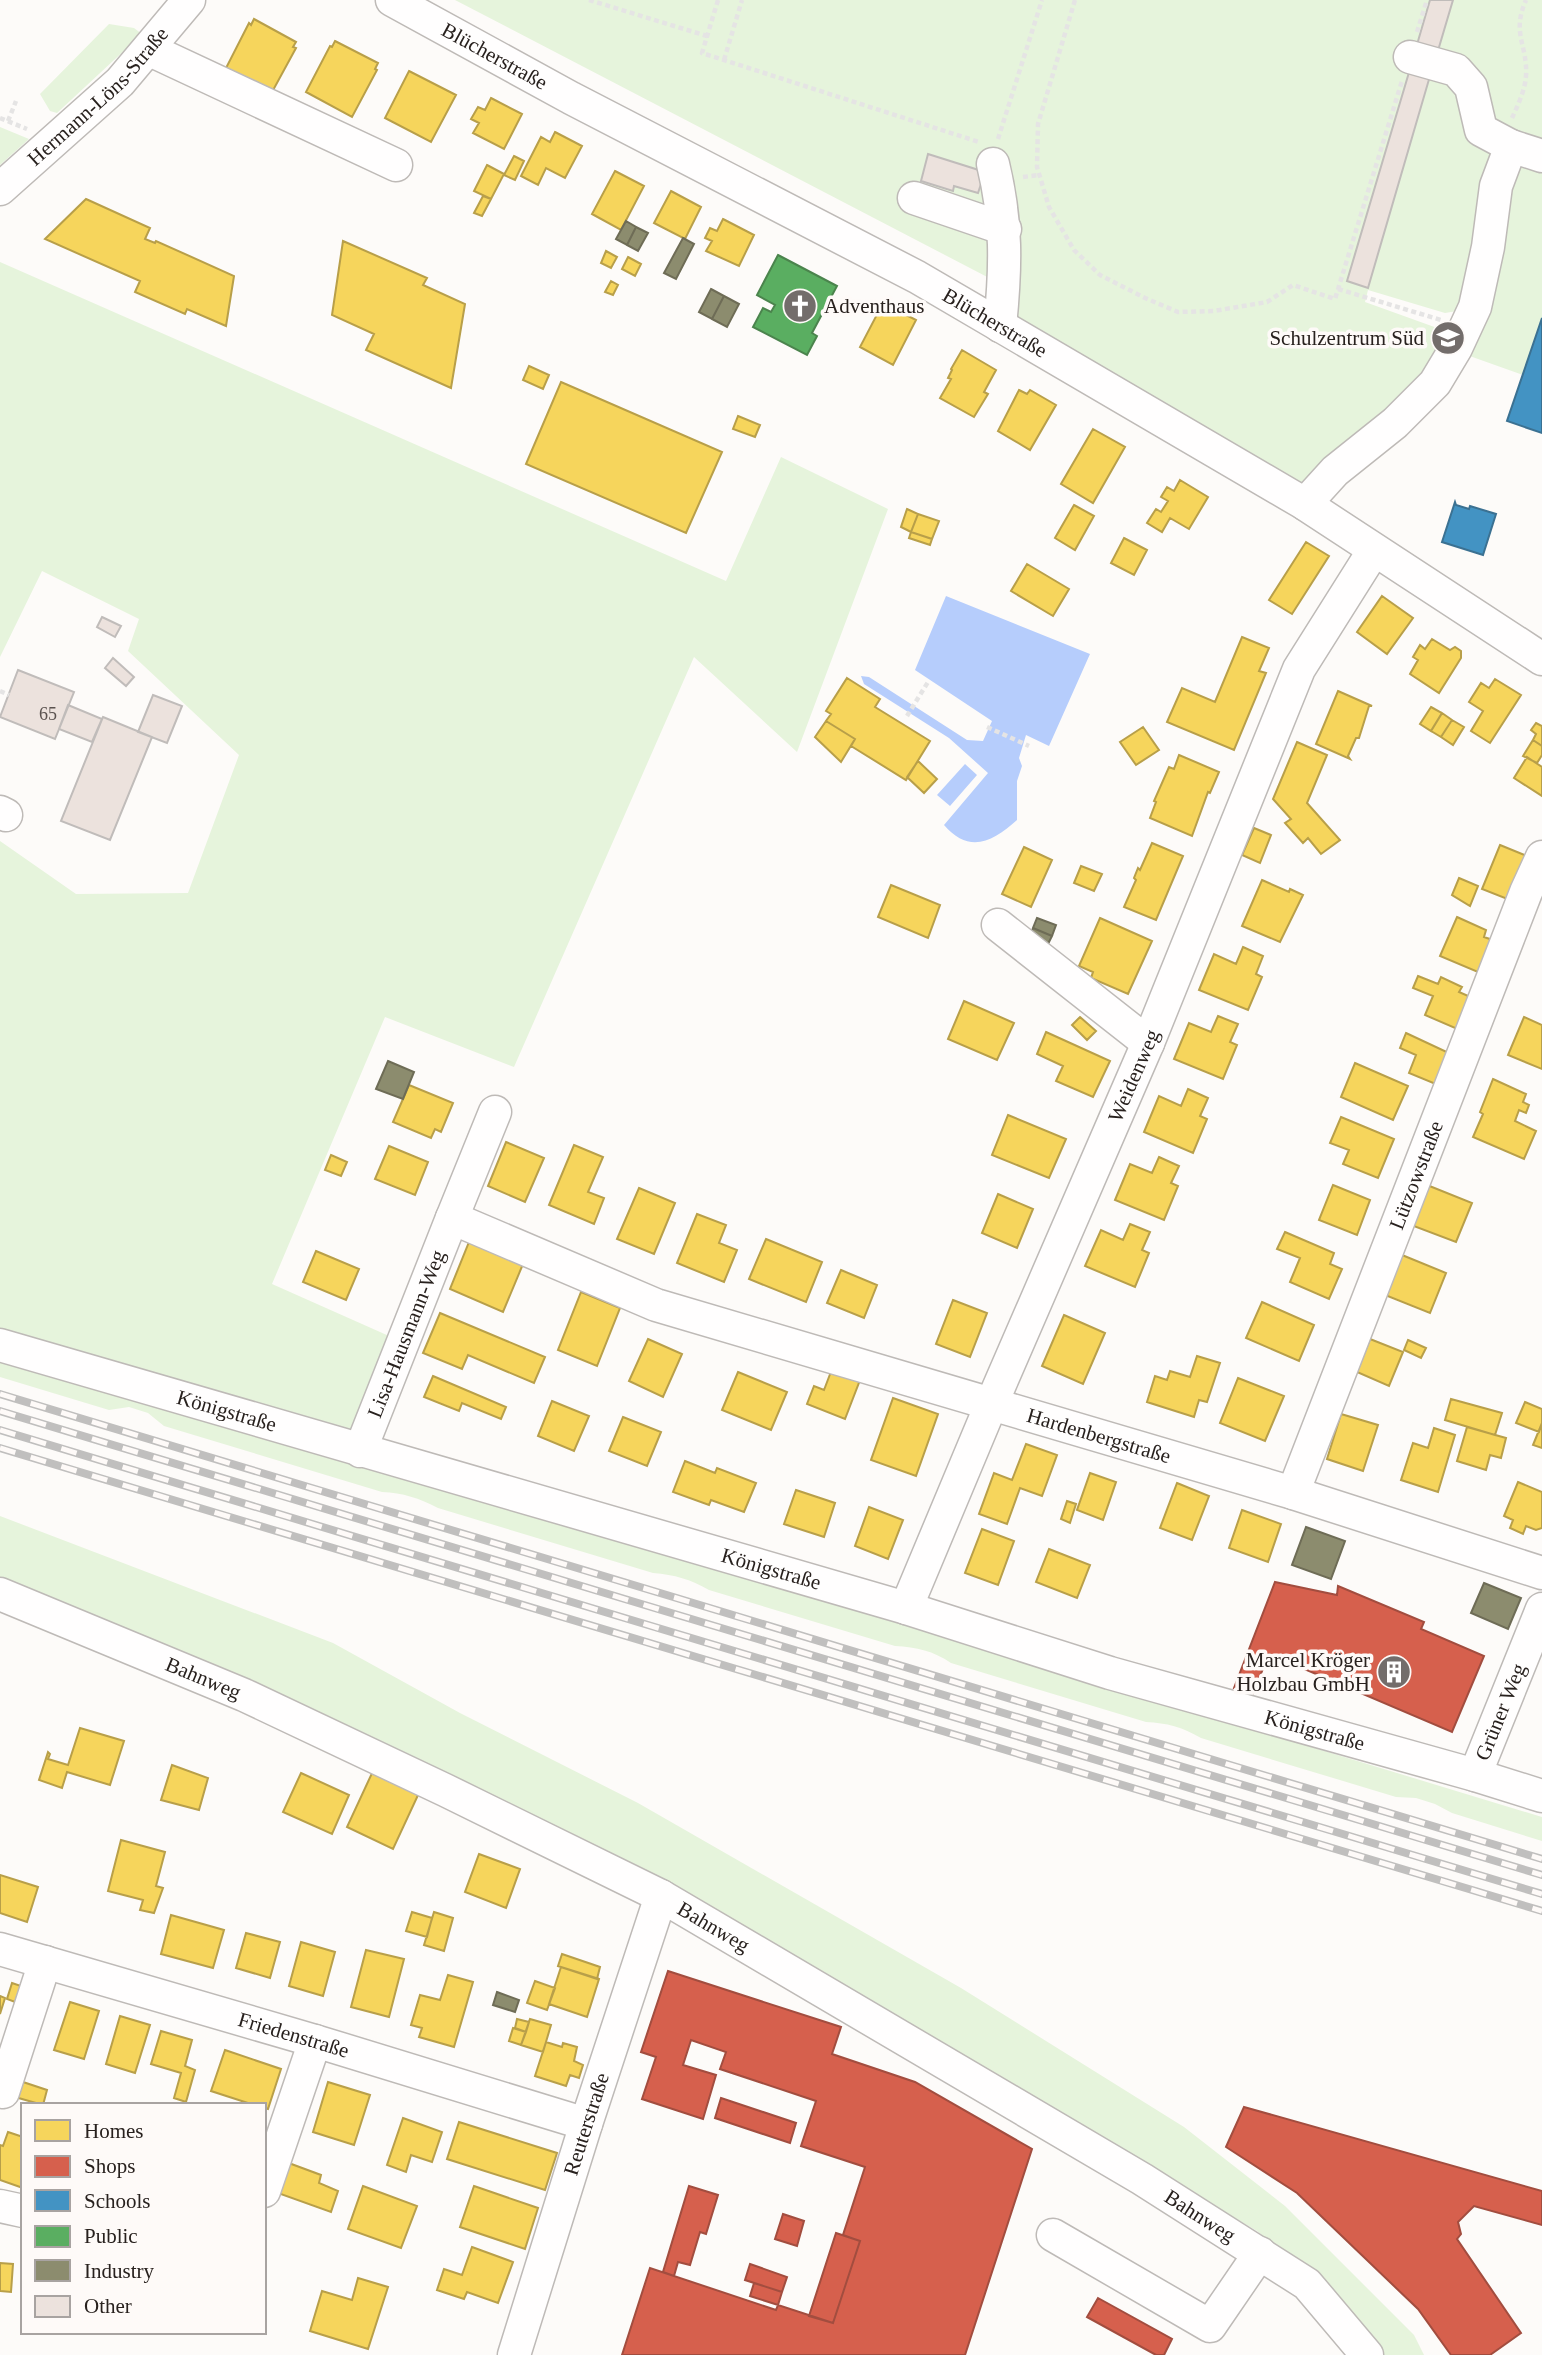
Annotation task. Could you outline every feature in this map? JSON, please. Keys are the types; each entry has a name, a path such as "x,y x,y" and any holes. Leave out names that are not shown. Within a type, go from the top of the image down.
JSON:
{"street":[{"name":"Hermann-Löns-Straße","path":"0,189 120,82 150,50 189,0"},
{"name":"Blücherstraße","path":"392,0 571,98 917,277 1305,504 1542,659"},
{"path":"150,50 396,165"},
{"path":"1410,57 1456,70 1471,88 1481,130 1542,156"},
{"path":"1305,504 1335,471 1395,423 1436,383 1456,348 1475,307 1504,142"},
{"path":"995,155 1005,229 1000,326"},
{"path":"914,198 1005,229"},
{"name":"Weidenweg","path":"906,1608 1148,1043 1299,669 1374,550"},
{"name":"Lützowstraße","path":"1293,1493 1526,892 1542,857"},
{"path":"998,925 1148,1043"},
{"name":"Lisa-Hausmann-Weg","path":"360,1451 495,1112"},
{"name":"Hardenbergstraße","path":"452,1218 656,1305 1293,1493 1542,1573"},
{"name":"Königstraße","path":"0,1345 906,1608 1110,1673 1542,1796"},
{"name":"Bahnweg","path":"0,1594 244,1695 661,1896 1142,2179 1260,2253 1307,2284 1367,2355"},
{"name":"Grüner Weg","path":"1475,1775 1542,1609"},
{"name":"Reuterstraße","path":"514,2355 661,1896"},
{"name":"Friedenstraße","path":"0,1949 315,2040 586,2124"},
{"path":"3,2092 45,1962"},
{"path":"266,2185 315,2040"},
{"path":"0,2206 21,2211"},
{"path":"1053,2235 1210,2326 1260,2253"}],"path":[{"path":"589,0 707,36"},
{"path":"718,0 702,53 995,155 1042,0"},
{"path":"724,60 742,0"},
{"path":"1075,0 1038,124 1037,167 1049,207 1074,250 1100,275 1178,312 1213,312 1267,302 1293,285 1335,299 1427,0"},
{"path":"1504,142 1526,76 1518,29 1526,0"},
{"path":"8,121 16,101"},
{"path":"1338,289 1465,328"},
{"path":"908,715 929,682"},
{"path":"0,691 9,695"},
{"path":"987,727 1029,746"}],"green space":[{"path":"455,0 1542,0 1542,150 1513,141 1446,77 1492,148 1464,301 1457,311 1445,313 1368,290 1365,302 1446,333 1428,378 1309,492 1009,317 993,280"},
{"path":"109,24 134,28 142,34 57,113 50,111 40,94"},
{"path":"0,127 29,139 0,165"},
{"path":"1516,160 1542,167 1542,318 1523,375 1464,354"},
{"path":"0,262 726,581 781,457 888,509 797,752 694,657 514,1067 385,1017 272,1284 389,1336 342,1458 781,1586 1542,1817 1542,1841 1452,1813 1416,1798 1396,1797 1201,1738 1174,1726 1146,1722 951,1663 924,1650 895,1646 709,1590 682,1578 653,1573 438,1508 411,1497 382,1492 164,1426 148,1413 129,1407 109,1410 0,1377 0,841 76,894 188,893 239,755 128,651 139,619 42,571 0,657"},
{"path":"0,1516 333,1643 460,1713 638,1803 961,1988 1184,2127 1285,2206 1414,2335 1424,2355 1383,2355 1340,2297 1257,2231 902,2029 0,1582"}],"water":[{"path":"946,596 1090,654 1049,746 1026,735 1019,758 1022,766 1017,781 1017,820 999,834 981,842 963,840 944,825 988,773 949,738 864,684 861,676 869,677 967,740 983,741 992,721 915,670"},
{"path":"965,764 977,775 950,806 937,795"}],"building: Homes":[{"path":"254,19 296,42 293,47 296,48 271,94 225,70 249,23 251,25"},
{"path":"335,41 378,63 375,69 377,70 352,117 306,92"},
{"path":"409,71 456,95 431,142 385,118"},
{"path":"491,98 522,114 504,149 473,133 479,123 471,119 478,107 485,110"},
{"path":"555,132 582,146 565,178 546,168 538,185 521,176 541,137 550,142"},
{"path":"514,156 524,161 515,180 504,175"},
{"path":"487,165 504,174 491,199 474,191"},
{"path":"615,171 644,186 621,230 592,214"},
{"path":"671,191 701,207 685,239 654,223"},
{"path":"483,196 491,199 482,216 474,213"},
{"path":"86,199 150,228 145,239 155,243 156,241 234,276 226,326 187,309 185,314 135,292 140,281 45,239"},
{"path":"723,219 754,235 739,266 706,251 712,241 705,238 710,228 717,231"},
{"path":"343,241 427,278 423,285 465,304 451,388 366,350 374,334 332,315"},
{"path":"606,251 617,257 611,268 601,263"},
{"path":"628,257 641,264 635,276 622,269"},
{"path":"611,281 618,285 613,295 605,292"},
{"path":"883,303 916,320 893,365 860,347"},
{"path":"962,350 996,370 984,392 988,394 974,417 940,398"},
{"path":"529,366 549,375 543,389 523,380"},
{"path":"561,382 722,452 686,533 526,464"},
{"path":"1019,390 1027,394 1030,390 1056,405 1030,450 998,431"},
{"path":"738,416 760,425 755,437 733,429"},
{"path":"1093,429 1125,447 1093,503 1061,484"},
{"path":"1180,480 1208,497 1189,529 1170,518 1162,532 1147,523 1156,509 1161,512 1168,501 1161,497 1167,487 1174,491"},
{"path":"1074,505 1094,516 1075,550 1055,538"},
{"path":"907,509 918,514 911,532 901,527"},
{"path":"918,514 939,521 932,539 911,532"},
{"path":"911,532 932,539 930,545 909,538"},
{"path":"1124,538 1147,550 1134,575 1111,563"},
{"path":"1306,542 1329,556 1292,614 1269,600"},
{"path":"1027,564 1069,589 1053,616 1011,591"},
{"path":"1382,596 1413,618 1387,654 1357,632"},
{"path":"1242,637 1269,648 1259,671 1266,673 1234,750 1167,722 1182,688 1215,702"},
{"path":"1432,639 1450,650 1455,647 1461,651 1461,658 1439,693 1410,674 1418,660 1413,657 1420,645 1425,649"},
{"path":"847,678 880,699 875,707 930,741 906,780 851,746 855,739 826,721 831,714 826,711"},
{"path":"1495,679 1521,695 1490,743 1471,731 1483,711 1469,702 1481,683 1489,688"},
{"path":"1338,691 1372,706 1369,706 1359,738 1356,738 1348,756 1350,759 1316,744"},
{"path":"1431,707 1442,713 1431,731 1420,724"},
{"path":"1442,713 1452,720 1441,737 1431,731"},
{"path":"1452,720 1464,727 1453,745 1441,737"},
{"path":"826,721 855,739 841,762 815,737"},
{"path":"1536,723 1542,726 1542,746 1533,740 1536,734 1531,730"},
{"path":"1143,727 1159,750 1136,765 1120,742"},
{"path":"1533,740 1542,746 1542,755 1537,763 1523,756"},
{"path":"1297,742 1327,755 1307,803 1340,840 1321,854 1308,838 1303,843 1285,823 1291,819 1273,799"},
{"path":"1179,755 1219,772 1210,793 1208,792 1192,836 1150,818 1156,802 1154,801 1169,767 1174,769"},
{"path":"1527,757 1542,767 1542,796 1514,778"},
{"path":"918,761 937,779 924,793 907,777"},
{"path":"1254,828 1271,835 1260,863 1242,855"},
{"path":"1152,843 1183,856 1156,920 1124,907 1136,880 1134,878 1138,868 1140,870"},
{"path":"1500,845 1534,859 1515,902 1482,889"},
{"path":"1024,847 1052,860 1031,907 1002,894"},
{"path":"1081,866 1102,874 1094,891 1074,883"},
{"path":"1459,878 1478,886 1470,906 1452,895"},
{"path":"1262,880 1303,895 1280,942 1242,926"},
{"path":"891,885 940,905 928,938 878,917"},
{"path":"1457,917 1486,930 1484,937 1499,942 1485,975 1440,956"},
{"path":"1100,918 1152,941 1128,994 1091,978 1093,972 1079,966"},
{"path":"1243,947 1263,956 1256,974 1262,977 1248,1010 1199,990 1214,954 1236,964"},
{"path":"1418,976 1438,984 1441,977 1462,987 1459,992 1475,999 1462,1031 1425,1015 1433,996 1413,988"},
{"path":"964,1001 1014,1023 997,1060 948,1039"},
{"path":"1218,1016 1238,1024 1230,1042 1237,1045 1223,1079 1174,1059 1189,1023 1211,1032"},
{"path":"1080,1017 1096,1031 1087,1040 1072,1025"},
{"path":"1524,1017 1542,1025 1542,1069 1508,1055"},
{"path":"1046,1032 1110,1061 1093,1097 1056,1081 1063,1066 1037,1054"},
{"path":"1406,1033 1451,1054 1438,1085 1409,1073 1416,1055 1400,1048"},
{"path":"1355,1063 1408,1086 1393,1120 1341,1097"},
{"path":"1493,1079 1526,1094 1523,1102 1529,1105 1526,1113 1519,1110 1515,1121 1536,1131 1524,1159 1473,1137"},
{"path":"409,1085 453,1103 441,1132 435,1129 431,1138 393,1122"},
{"path":"1188,1089 1208,1098 1200,1116 1207,1119 1193,1153 1144,1132 1159,1096 1181,1106"},
{"path":"1008,1115 1066,1139 1049,1178 992,1155"},
{"path":"1341,1117 1394,1139 1378,1178 1343,1164 1349,1150 1330,1143"},
{"path":"506,1142 544,1158 525,1202 488,1186"},
{"path":"574,1145 603,1157 588,1192 604,1198 594,1224 549,1205"},
{"path":"389,1146 428,1162 415,1195 375,1179"},
{"path":"331,1155 347,1162 341,1176 325,1170"},
{"path":"1159,1157 1179,1166 1171,1183 1178,1186 1164,1220 1115,1200 1130,1164 1152,1173"},
{"path":"1333,1185 1370,1200 1357,1235 1319,1220"},
{"path":"1427,1185 1472,1203 1456,1242 1411,1225"},
{"path":"639,1188 675,1203 654,1254 617,1239"},
{"path":"998,1194 1033,1209 1017,1248 982,1233"},
{"path":"697,1214 726,1225 719,1243 737,1250 724,1282 677,1263"},
{"path":"1130,1224 1150,1232 1142,1250 1149,1253 1135,1287 1085,1266 1101,1230 1123,1240"},
{"path":"1285,1232 1334,1253 1330,1264 1342,1269 1329,1299 1290,1282 1300,1258 1277,1249"},
{"path":"766,1239 822,1262 806,1302 749,1279"},
{"path":"469,1242 523,1264 503,1312 450,1289"},
{"path":"316,1251 359,1269 346,1300 303,1282"},
{"path":"1402,1255 1446,1273 1430,1313 1385,1295"},
{"path":"841,1270 877,1285 864,1318 827,1303"},
{"path":"581,1292 620,1308 597,1366 558,1350"},
{"path":"953,1300 987,1313 970,1357 936,1344"},
{"path":"1262,1302 1314,1325 1299,1361 1246,1338"},
{"path":"440,1313 545,1357 534,1383 468,1355 462,1369 423,1353"},
{"path":"1064,1315 1105,1333 1083,1384 1042,1366"},
{"path":"648,1339 682,1354 663,1397 629,1381"},
{"path":"1370,1339 1403,1352 1389,1386 1357,1372"},
{"path":"1408,1340 1426,1348 1421,1358 1404,1350"},
{"path":"1197,1356 1220,1363 1207,1402 1199,1400 1194,1417 1147,1402 1155,1376 1167,1380 1170,1371 1190,1377"},
{"path":"832,1369 860,1380 845,1419 807,1404 814,1386 824,1390"},
{"path":"738,1372 787,1392 771,1430 722,1410"},
{"path":"433,1376 506,1407 501,1419 462,1403 459,1411 424,1397"},
{"path":"1238,1378 1284,1396 1265,1441 1220,1423"},
{"path":"893,1398 938,1414 916,1476 871,1460"},
{"path":"1451,1399 1502,1413 1495,1435 1445,1420"},
{"path":"552,1401 589,1416 574,1451 538,1436"},
{"path":"1525,1402 1542,1409 1539,1432 1516,1423"},
{"path":"1341,1414 1378,1425 1363,1471 1327,1459"},
{"path":"623,1417 661,1432 647,1466 609,1451"},
{"path":"1542,1423 1542,1448 1533,1445"},
{"path":"1467,1427 1506,1438 1501,1458 1490,1455 1486,1470 1457,1461"},
{"path":"1434,1428 1455,1435 1438,1492 1401,1480 1413,1443 1428,1448"},
{"path":"1026,1444 1057,1455 1042,1496 1020,1488 1007,1524 979,1514 994,1473 1012,1480"},
{"path":"685,1461 715,1473 717,1468 756,1483 744,1512 711,1500 709,1505 673,1492"},
{"path":"1090,1473 1116,1482 1103,1520 1077,1510"},
{"path":"1518,1482 1542,1492 1542,1528 1536,1530 1526,1526 1523,1534 1510,1528 1513,1520 1504,1516"},
{"path":"1177,1483 1209,1496 1192,1540 1160,1528"},
{"path":"796,1490 835,1503 824,1537 784,1524"},
{"path":"1067,1501 1076,1504 1070,1523 1061,1519"},
{"path":"869,1507 903,1520 888,1559 855,1546"},
{"path":"1242,1510 1281,1524 1268,1562 1229,1548"},
{"path":"982,1529 1014,1541 998,1585 965,1573"},
{"path":"1049,1549 1090,1565 1077,1598 1036,1582"},
{"path":"80,1728 124,1741 110,1785 67,1772 62,1788 39,1780 48,1752 48,1759 68,1765"},
{"path":"172,1765 208,1778 199,1810 161,1800"},
{"path":"373,1771 419,1793 393,1849 347,1827"},
{"path":"301,1773 349,1795 332,1834 283,1812"},
{"path":"121,1840 165,1852 156,1886 163,1888 154,1913 140,1910 143,1900 108,1891"},
{"path":"479,1854 520,1869 506,1908 465,1892"},
{"path":"0,1875 38,1887 27,1922 0,1913"},
{"path":"412,1912 432,1918 427,1937 406,1931"},
{"path":"434,1912 453,1918 444,1951 424,1945"},
{"path":"171,1915 224,1930 213,1968 161,1954"},
{"path":"246,1933 280,1942 270,1978 236,1968"},
{"path":"301,1942 335,1952 323,1996 289,1986"},
{"path":"366,1950 404,1959 389,2017 351,2007"},
{"path":"562,1954 600,1967 597,1979 558,1966"},
{"path":"561,1967 599,1979 587,2017 549,2004"},
{"path":"448,1975 473,1982 454,2047 419,2037 422,2028 411,2025 420,1995 440,2000"},
{"path":"535,1981 555,1988 547,2010 527,2003"},
{"path":"12,1983 21,1986 15,2002 7,1999"},
{"path":"0,1996 5,1998 0,2014"},
{"path":"70,2002 99,2011 84,2059 54,2050"},
{"path":"120,2016 150,2025 135,2073 106,2064"},
{"path":"517,2019 529,2022 526,2032 515,2028"},
{"path":"530,2019 551,2025 543,2052 521,2045"},
{"path":"513,2028 526,2032 521,2045 509,2041"},
{"path":"161,2031 192,2040 185,2066 195,2070 186,2102 174,2098 181,2073 151,2064"},
{"path":"546,2042 562,2047 563,2043 577,2047 574,2061 583,2065 579,2078 570,2075 566,2086 535,2076"},
{"path":"225,2050 281,2069 268,2109 266,2103 248,2103 211,2091"},
{"path":"20,2081 47,2090 44,2103 15,2097"},
{"path":"328,2082 370,2095 354,2145 313,2132"},
{"path":"403,2118 442,2132 432,2162 411,2155 406,2172 387,2165"},
{"path":"459,2122 557,2153 545,2190 447,2159"},
{"path":"8,2132 21,2136 21,2187 0,2180 0,2145 3,2146"},
{"path":"286,2162 321,2175 319,2183 338,2191 331,2212 275,2192"},
{"path":"363,2186 417,2206 401,2248 348,2229"},
{"path":"474,2186 538,2208 525,2249 460,2227"},
{"path":"472,2247 513,2262 498,2303 467,2292 464,2299 437,2290 444,2269 462,2275"},
{"path":"0,2263 13,2264 11,2292 0,2291"},
{"path":"358,2278 388,2287 368,2349 310,2331 322,2291 352,2300"}],"building: Shops":[{"name":"Marcel Kröger Holzbau GmbH","path":"1275,1582 1337,1595 1338,1586 1424,1622 1421,1629 1484,1656 1452,1732 1269,1654 1253,1693 1234,1688"},
{"path":"668,1971 841,2027 832,2054 915,2082 1032,2149 965,2355 622,2355 650,2268 776,2310 778,2305 833,2323 860,2241 843,2235 865,2167 801,2146 816,2101 720,2069 726,2052 691,2040 683,2065 716,2075 703,2119 642,2099 656,2057 641,2052"},
{"path":"721,2098 796,2123 790,2143 715,2118"},
{"path":"1244,2107 1542,2191 1542,2225 1474,2206 1458,2222 1461,2234 1457,2239 1521,2333 1490,2355 1451,2355 1418,2309 1297,2193 1226,2147"},
{"path":"689,2186 718,2195 706,2234 700,2232 690,2265 678,2262 674,2276 663,2272"},
{"path":"783,2214 804,2221 797,2246 775,2239"},
{"path":"836,2233 860,2241 833,2323 809,2316"},
{"path":"750,2264 787,2277 782,2292 745,2280"},
{"path":"754,2283 782,2292 778,2305 750,2296"},
{"path":"1098,2298 1172,2339 1164,2355 1156,2355 1087,2317"}],"building: Schools":[{"path":"1542,318 1542,433 1507,421"},
{"path":"1455,502 1456,505 1469,509 1470,506 1496,514 1483,555 1442,542"}],"building: Public":[{"name":"Adventhaus","path":"778,255 837,286 812,333 817,336 807,355 753,327 763,308 771,312 775,305 757,295"}],"building: Industry":[{"path":"626,221 636,227 627,245 616,239"},
{"path":"636,227 648,233 638,251 627,245"},
{"path":"683,238 694,244 676,279 664,273"},
{"path":"711,289 724,296 712,319 699,312"},
{"path":"724,296 739,304 727,327 712,319"},
{"path":"1037,918 1056,925 1052,936 1033,928"},
{"path":"1033,928 1052,936 1047,946 1029,939"},
{"path":"388,1061 414,1072 403,1099 376,1089"},
{"path":"1306,1527 1345,1541 1331,1579 1292,1565"},
{"path":"1484,1583 1521,1598 1508,1629 1471,1613"},
{"path":"497,1992 519,2000 515,2012 493,2005"}],"building: Other":[{"path":"1430,0 1453,0 1437,54 1416,48"},
{"path":"1410,69 1430,76 1368,288 1347,281"},
{"path":"928,154 985,172 978,193 954,186 953,191 921,181"},
{"path":"102,617 121,626 115,637 97,627"},
{"path":"113,658 134,677 126,686 105,668"},
{"path":"18,670 74,692 55,739 0,717"},
{"path":"153,695 182,706 167,743 138,732"},
{"path":"68,705 102,719 92,742 59,729"},
{"path":"103,717 152,737 110,840 61,821"}],"railway":[{"path":"0,1394 1542,1859"},
{"path":"0,1411 1542,1875"},
{"path":"0,1430 1542,1894"},
{"path":"0,1448 1542,1911"}],"place":[{"name":"Adventhaus","path":"800,306"},
{"name":"Schulzentrum Süd","path":"1448,338"},
{"name":"Marcel Kröger Holzbau GmbH","path":"1394,1672"}]}
